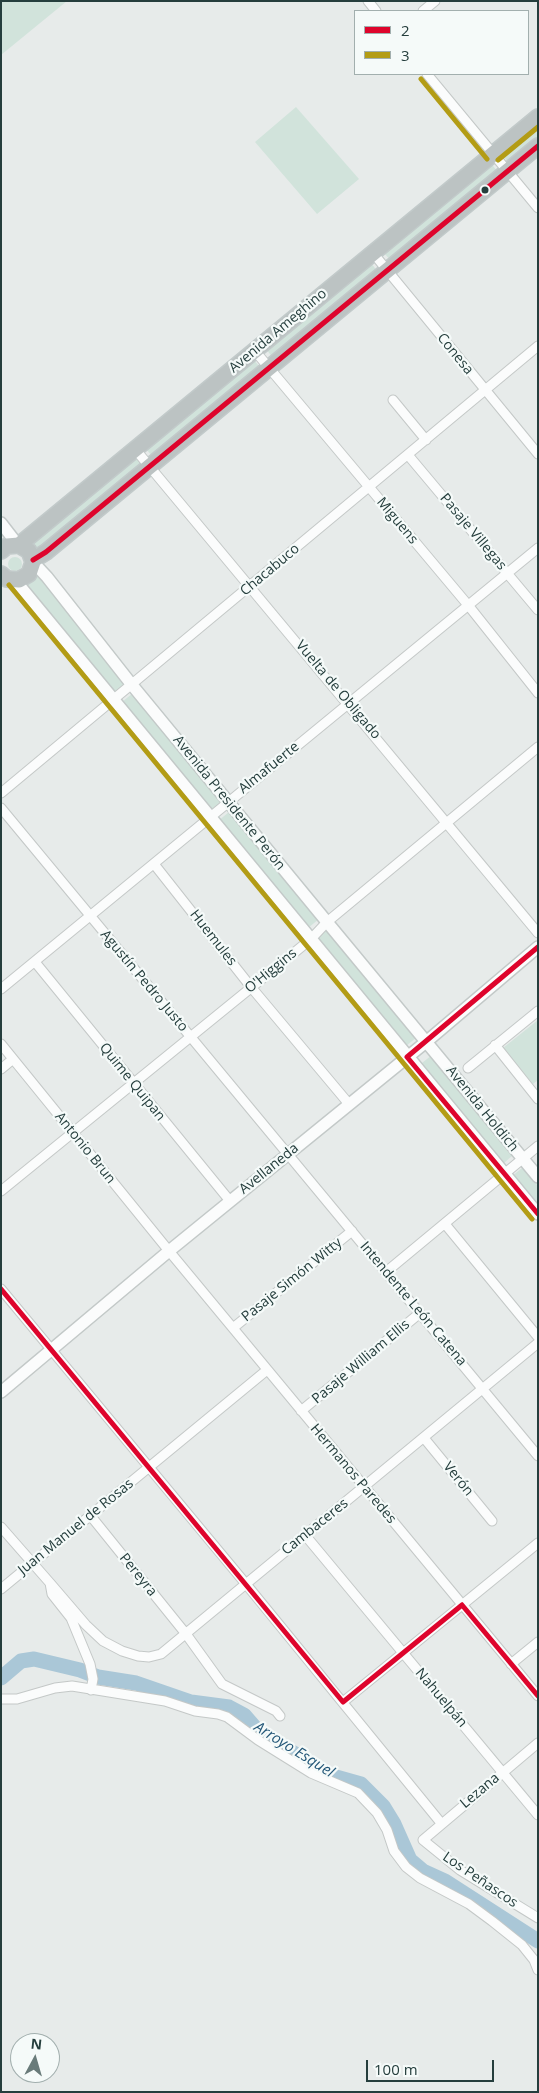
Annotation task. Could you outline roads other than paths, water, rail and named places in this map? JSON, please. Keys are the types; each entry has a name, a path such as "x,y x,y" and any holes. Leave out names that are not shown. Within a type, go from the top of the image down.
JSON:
{"highway":[{"name":"Avenida Ameghino","path":"19,545 538,117"},
{"name":"Avenida Ameghino","path":"7,581 25,578 29,574 33,561 150,467 538,146"},
{"path":"1,551 7,546 19,545 29,551 33,561"}],"street":[{"path":"424,10 435,1"},
{"path":"428,75 538,208"},
{"name":"Conesa","path":"373,253 538,454"},
{"name":"Chacabuco","path":"1,793 538,346"},
{"name":"Miguens","path":"255,350 468,605 538,693"},
{"path":"393,400 426,440"},
{"name":"Vuelta de Obligado","path":"135,449 349,703 538,933"},
{"name":"Pasaje Villegas","path":"408,455 538,610"},
{"path":"1,523 19,545"},
{"name":"Almafuerte","path":"1,989 538,548"},
{"name":"Avenida Presidente Perón","path":"33,561 132,685 426,1042"},
{"name":"Avenida Presidente Perón","path":"7,581 113,700 407,1057"},
{"name":"O'Higgins","path":"1,1191 311,939 326,922 538,747"},
{"name":"Agustín Pedro Justo","path":"1,808 288,1154"},
{"name":"Huemules","path":"154,864 251,987 349,1104"},
{"name":"Avellaneda","path":"1,1392 169,1251 426,1042 538,947"},
{"name":"Quime Quipan","path":"35,962 230,1201"},
{"path":"468,1068 538,1011"},
{"name":"Avenida Holdich","path":"426,1042 538,1177"},
{"name":"Antonio Brun","path":"1,1044 169,1251"},
{"path":"495,1045 534,1088 538,1099"},
{"name":"Avenida Holdich","path":"407,1057 538,1214"},
{"path":"1,1069 13,1059"},
{"path":"386,1272 538,1146"},
{"name":"Intendente León Catena","path":"288,1154 483,1389 534,1444 538,1456"},
{"path":"445,1224 538,1337"},
{"name":"Pasaje Simón Witty","path":"233,1328 352,1231"},
{"name":"Hermanos Paredes","path":"169,1251 538,1696"},
{"path":"1,1289 442,1824"},
{"name":"Pasaje William Ellis","path":"301,1411 420,1313"},
{"name":"Cambaceres","path":"50,1583 86,1625 103,1641 122,1651 149,1657 161,1654 364,1488 538,1342"},
{"name":"Juan Manuel de Rosas","path":"1,1589 268,1370"},
{"name":"Verón","path":"424,1438 492,1521"},
{"name":"Pereyra","path":"90,1516 186,1634"},
{"path":"1,1527 50,1583 52,1594 71,1618 90,1664 93,1679 91,1690"},
{"name":"Nahuelpán","path":"306,1535 538,1814"},
{"path":"343,1702 538,1543"},
{"path":"186,1634 222,1684 276,1711 280,1716"},
{"path":"511,1664 538,1642"},
{"path":"1,1699 16,1699 54,1688 66,1687 165,1700 194,1711 218,1714 237,1723 258,1740 311,1773 358,1793 377,1813 387,1830 394,1851 406,1867 420,1878 480,1911 522,1945 534,1960 538,1970"},
{"name":"Lezana","path":"423,1840 538,1743"},
{"name":"Los Peñascos","path":"423,1840 460,1870 538,1918"}],"waterway":[{"name":"Arroyo Esquel","path":"1,1678 21,1661 34,1659 80,1670 98,1677 136,1683 191,1702 229,1707 244,1715 257,1730 329,1775 361,1784 383,1806 394,1824 410,1860 423,1871 445,1881 538,1941"}]}
